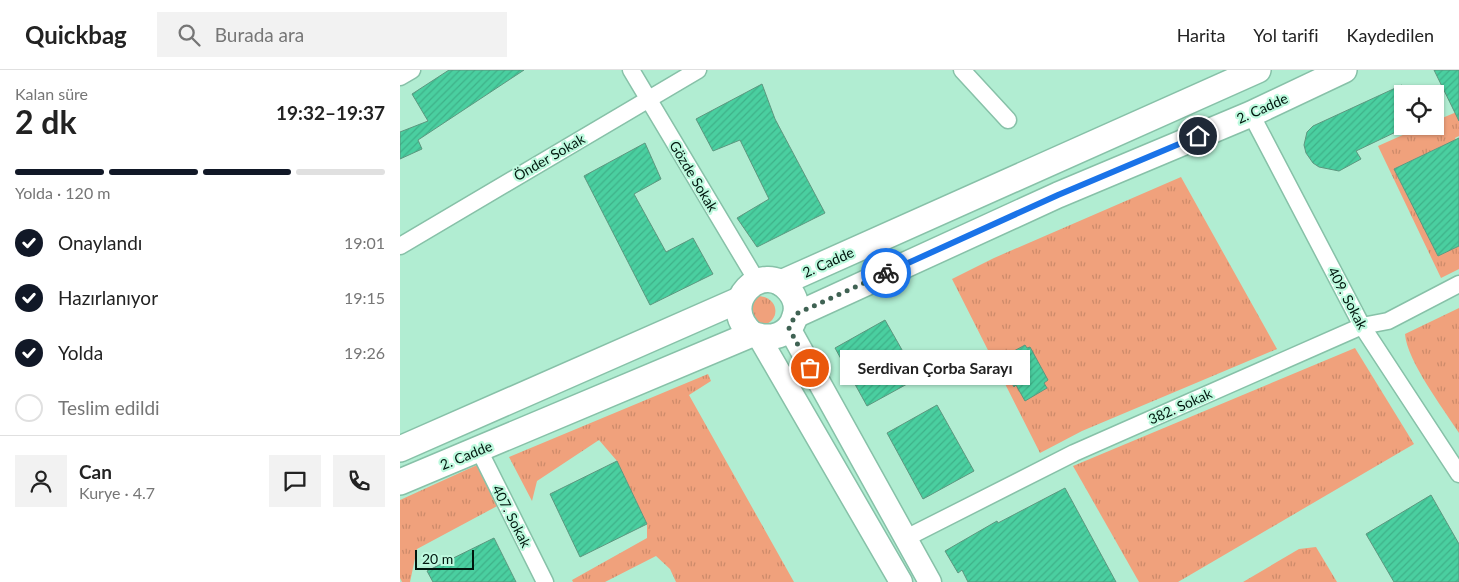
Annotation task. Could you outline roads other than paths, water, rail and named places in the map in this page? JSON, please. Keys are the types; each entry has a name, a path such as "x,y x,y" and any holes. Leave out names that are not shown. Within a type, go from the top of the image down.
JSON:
{"main road":[{"name":"2. Cadde","path":"400,482 756,335 775,337 792,321 1058,195 1251,114 1344,70"},
{"name":"2. Cadde","path":"400,450 739,300 749,286 769,282 1243,73"},
{"name":"2. Cadde","path":"769,282 792,293 796,307 792,321"},
{"path":"739,300 738,310 740,319 745,327 756,335 901,582"},
{"path":"792,321 905,540 930,582"}],"street":[{"path":"400,77 412,70"},
{"name":"Gözde Sokak","path":"631,70 648,100 769,282"},
{"name":"Önder Sokak","path":"400,246 698,70"},
{"path":"962,70 1008,120"},
{"name":"409. Sokak","path":"1251,114 1362,326 1459,474"},
{"name":"382. Sokak","path":"905,540 1074,453 1362,326 1388,321 1459,284"},
{"name":"407. Sokak","path":"479,450 545,582"}],"place":[{"name":"Serdivan Çorba Sarayı","path":"810,368"}]}
